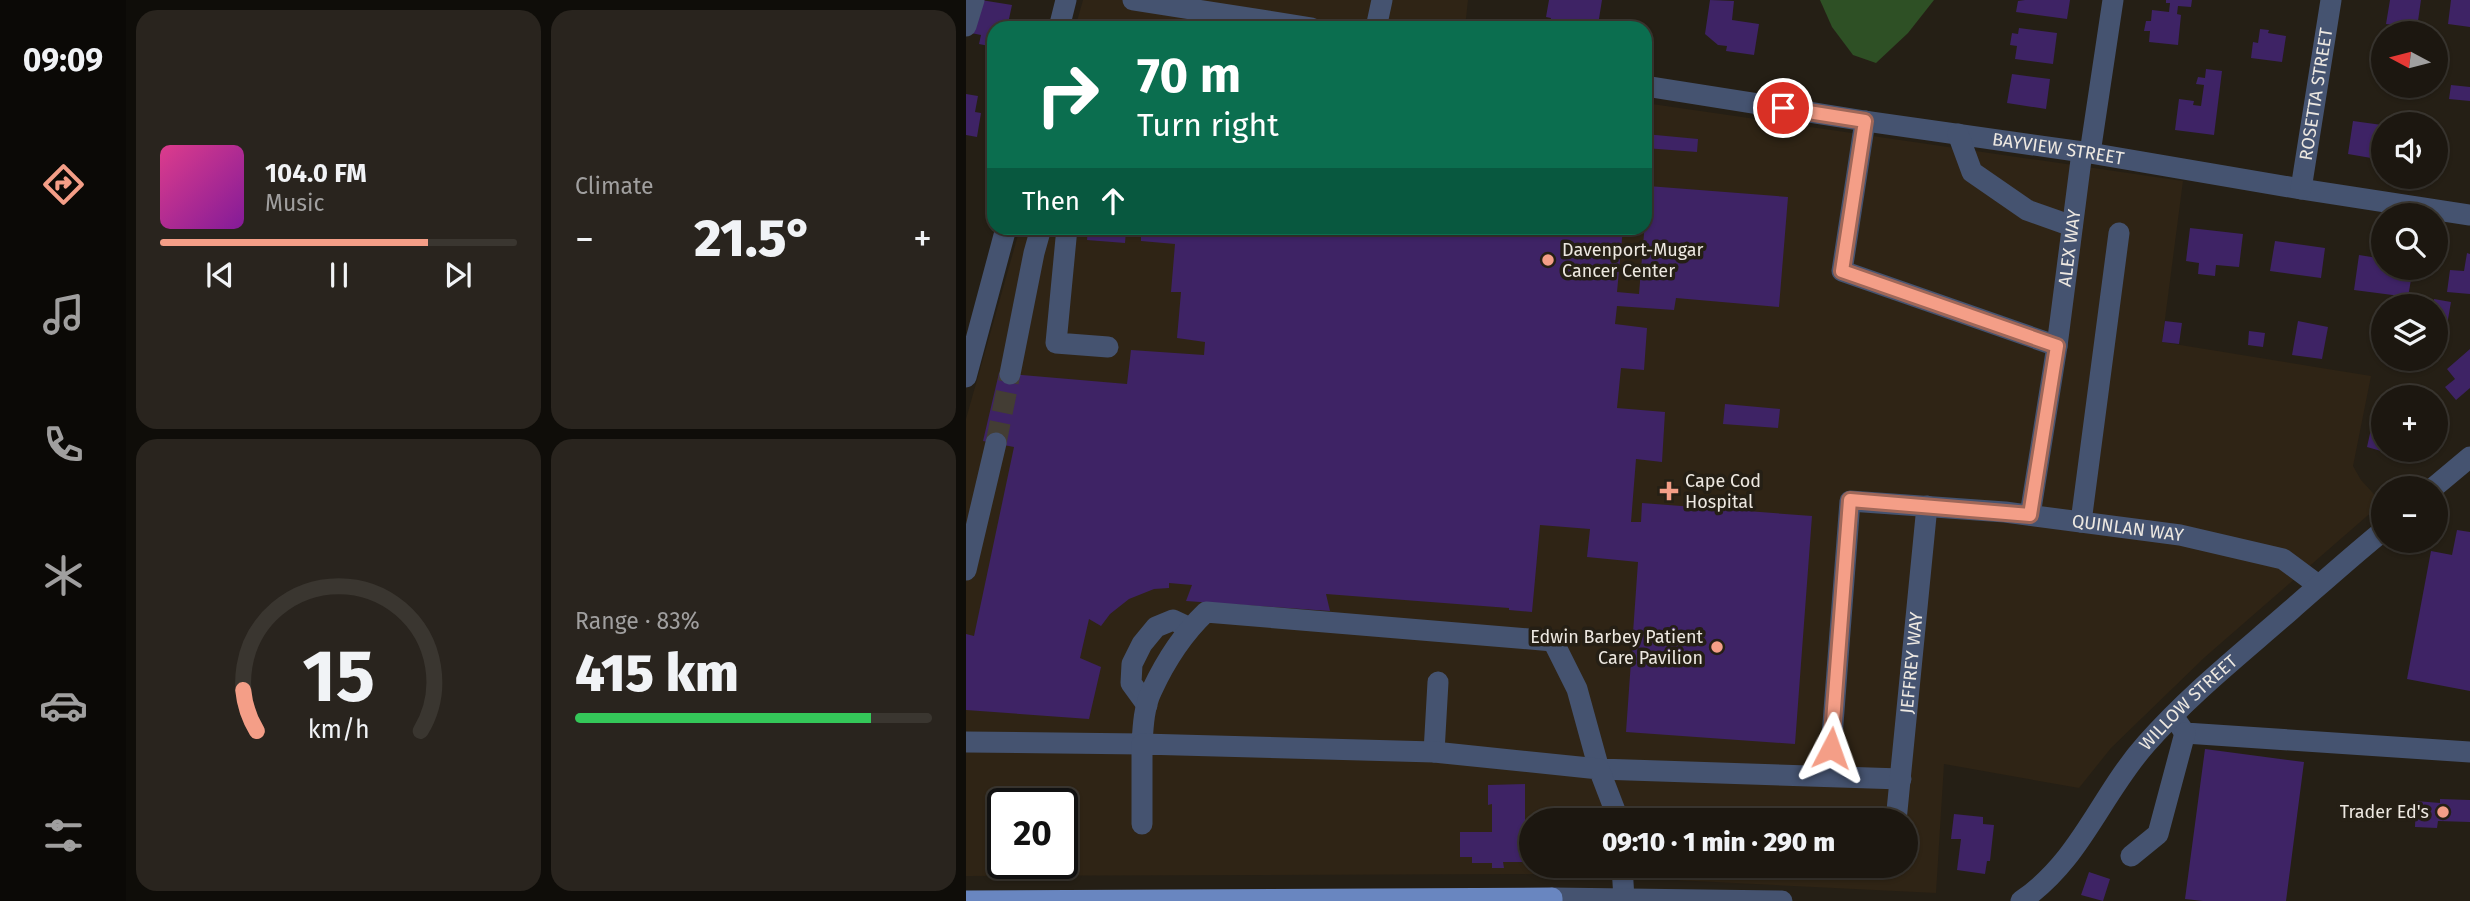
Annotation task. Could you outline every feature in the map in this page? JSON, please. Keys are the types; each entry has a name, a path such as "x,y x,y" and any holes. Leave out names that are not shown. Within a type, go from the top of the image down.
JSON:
{"main road":[{"path":"966,901 1552,899"}],"street":[{"path":"966,26 974,0"},
{"path":"1061,21 1066,0"},
{"path":"1133,0 1267,21"},
{"path":"1378,21 1382,0"},
{"name":"ALEX WAY","path":"2057,346 2072,226 2113,0"},
{"name":"ROSETTA STREET","path":"2301,189 2332,0"},
{"name":"BAYVIEW STREET","path":"1652,87 2086,152 2470,215"},
{"path":"1865,121 1842,271 2057,346 2030,515"},
{"path":"1958,134 1972,172 2026,210 2072,226"},
{"path":"2081,522 2119,233"},
{"path":"966,377 1004,235"},
{"path":"1010,374 1039,235"},
{"path":"1066,235 1056,343 1108,347"},
{"path":"966,570 996,443"},
{"path":"2447,476 2470,457"},
{"name":"QUINLAN WAY","path":"1829,776 1850,500 2030,515 2180,535 2283,559 2318,584"},
{"name":"JEFFREY WAY","path":"1898,808 1927,506"},
{"name":"WILLOW STREET","path":"2021,901 2039,889 2063,865 2113,784 2136,755 2179,724 2243,650 2371,541"},
{"path":"1142,824 1142,744 1151,690 1190,628 1206,612 1553,641 1577,689 1599,769 1614,808"},
{"path":"1147,705 1131,683 1132,664 1142,644 1156,627 1173,620 1190,628"},
{"path":"1434,752 1438,682"},
{"path":"2132,856 2158,834 2179,724 2470,752"},
{"path":"966,742 1434,752 1599,769 1901,779"},
{"path":"1623,878 1624,899"},
{"path":"1552,899 1782,901"}],"shaded area":[{"path":"1083,0 1468,0 1466,21 1077,21"},
{"name":"Cape Cod Hospital","path":"1652,104 2183,181 2162,342 2371,376 2353,466 2371,491 2371,513 2205,657 2111,748 2079,788 1944,764 1936,893 1634,878 1918,878 1918,808 1519,808 1519,874 1078,876 1078,788 987,788 987,876 966,876 966,419 1018,235 1652,235"}],"green space":[{"path":"1820,0 1934,0 1908,33 1876,63 1853,55 1832,27"}],"building":[{"path":"981,0 1012,5 1009,21 987,21 987,46 979,44 981,35 966,32"},
{"path":"1549,0 1602,0 1599,21 1550,21 1551,18 1546,17"},
{"path":"1710,0 1734,1 1732,20 1759,24 1754,55 1726,51 1727,46 1718,45 1705,34"},
{"path":"2070,0 2067,19 2016,12 2018,1"},
{"path":"2166,0 2192,0 2191,7 2178,6 2177,14 2181,15 2178,45 2149,42 2150,31 2144,31 2146,21 2151,21 2152,10 2169,12 2170,3 2166,3"},
{"path":"2390,0 2421,0 2418,21 2386,21"},
{"path":"2451,0 2470,0 2470,27 2448,24"},
{"path":"2019,28 2057,33 2053,64 2015,59 2017,46 2010,45 2012,33 2018,34"},
{"path":"2260,29 2286,36 2282,62 2251,58 2253,42 2258,43"},
{"path":"2206,69 2222,71 2214,135 2175,130 2179,99 2194,101 2193,105 2201,106 2204,85 2196,84 2198,77 2205,78"},
{"path":"2012,74 2050,79 2046,109 2007,103"},
{"path":"2451,85 2470,87 2470,101 2449,99"},
{"path":"966,94 978,96 975,112 981,113 977,137 966,135"},
{"path":"2353,121 2371,123 2371,158 2348,154"},
{"path":"1652,135 1698,139 1697,152 1652,149"},
{"name":"Cape Cod Hospital","path":"1652,186 1788,197 1779,307 1676,298 1674,310 1617,306 1615,324 1647,328 1644,370 1621,368 1617,408 1665,412 1662,462 1636,459 1631,522 1641,522 1642,503 1812,516 1795,744 1626,732 1638,562 1587,557 1590,529 1540,525 1532,612 1326,594 1330,611 1186,601 1192,585 1169,583 1169,588 1154,589 1129,599 1110,614 1101,626 1089,619 1080,658 1101,667 1089,719 966,710 966,634 974,636 1014,447 983,441 999,373 1127,384 1131,350 1204,355 1205,342 1177,338 1181,292 1171,292 1175,244 1141,241 1141,235 1622,235 1617,292 1639,294 1644,235 1652,235"},
{"path":"2190,228 2243,234 2239,267 2216,265 2215,276 2198,274 2199,263 2186,261"},
{"name":"Cape Cod Hospital","path":"1087,235 1126,235 1125,243 1087,240"},
{"path":"2275,241 2325,248 2321,278 2270,271"},
{"path":"2467,253 2470,254 2470,294 2447,292 2450,270 2464,271"},
{"path":"2359,255 2371,257 2371,280 2411,280 2409,294 2354,290"},
{"path":"2165,321 2182,323 2179,344 2162,342"},
{"path":"2298,321 2328,327 2322,359 2292,355"},
{"path":"2249,331 2265,333 2263,347 2248,345"},
{"path":"2470,349 2470,388 2456,400 2448,391 2448,385 2455,379 2448,368"},
{"path":"1725,404 1780,409 1778,428 1723,424"},
{"path":"2371,429 2371,448 2367,447"},
{"path":"2457,530 2470,532 2470,691 2407,679 2431,553 2452,555"},
{"path":"2205,749 2304,762 2286,901 2185,899"},
{"path":"1525,784 1525,808 1519,808 1519,862 1503,862 1504,868 1492,868 1492,863 1472,863 1472,857 1460,857 1460,832 1492,832 1492,804 1488,805 1488,785"},
{"name":"Trader Ed's","path":"2440,799 2470,800 2470,822 2438,821 2437,828 2415,827 2416,801 2440,803"},
{"path":"1954,814 1983,817 1983,824 1994,825 1990,861 1987,861 1985,874 1957,870 1961,839 1951,839"},
{"path":"2089,872 2110,879 2103,901 2081,895"}],"tunnel":[{"path":"996,443 1010,374"}],"place":[{"name":"Davenport-Mugar Cancer Center","path":"1548,260"},
{"name":"Cape Cod Hospital","path":"1669,491"},
{"name":"Edwin Barbey Patient Care Pavilion","path":"1717,647"},
{"name":"Trader Ed's","path":"2443,812"}],"route":[{"path":"1783,108 1865,121 1842,271 2057,346 2030,515 1850,500 1831,748"}]}
